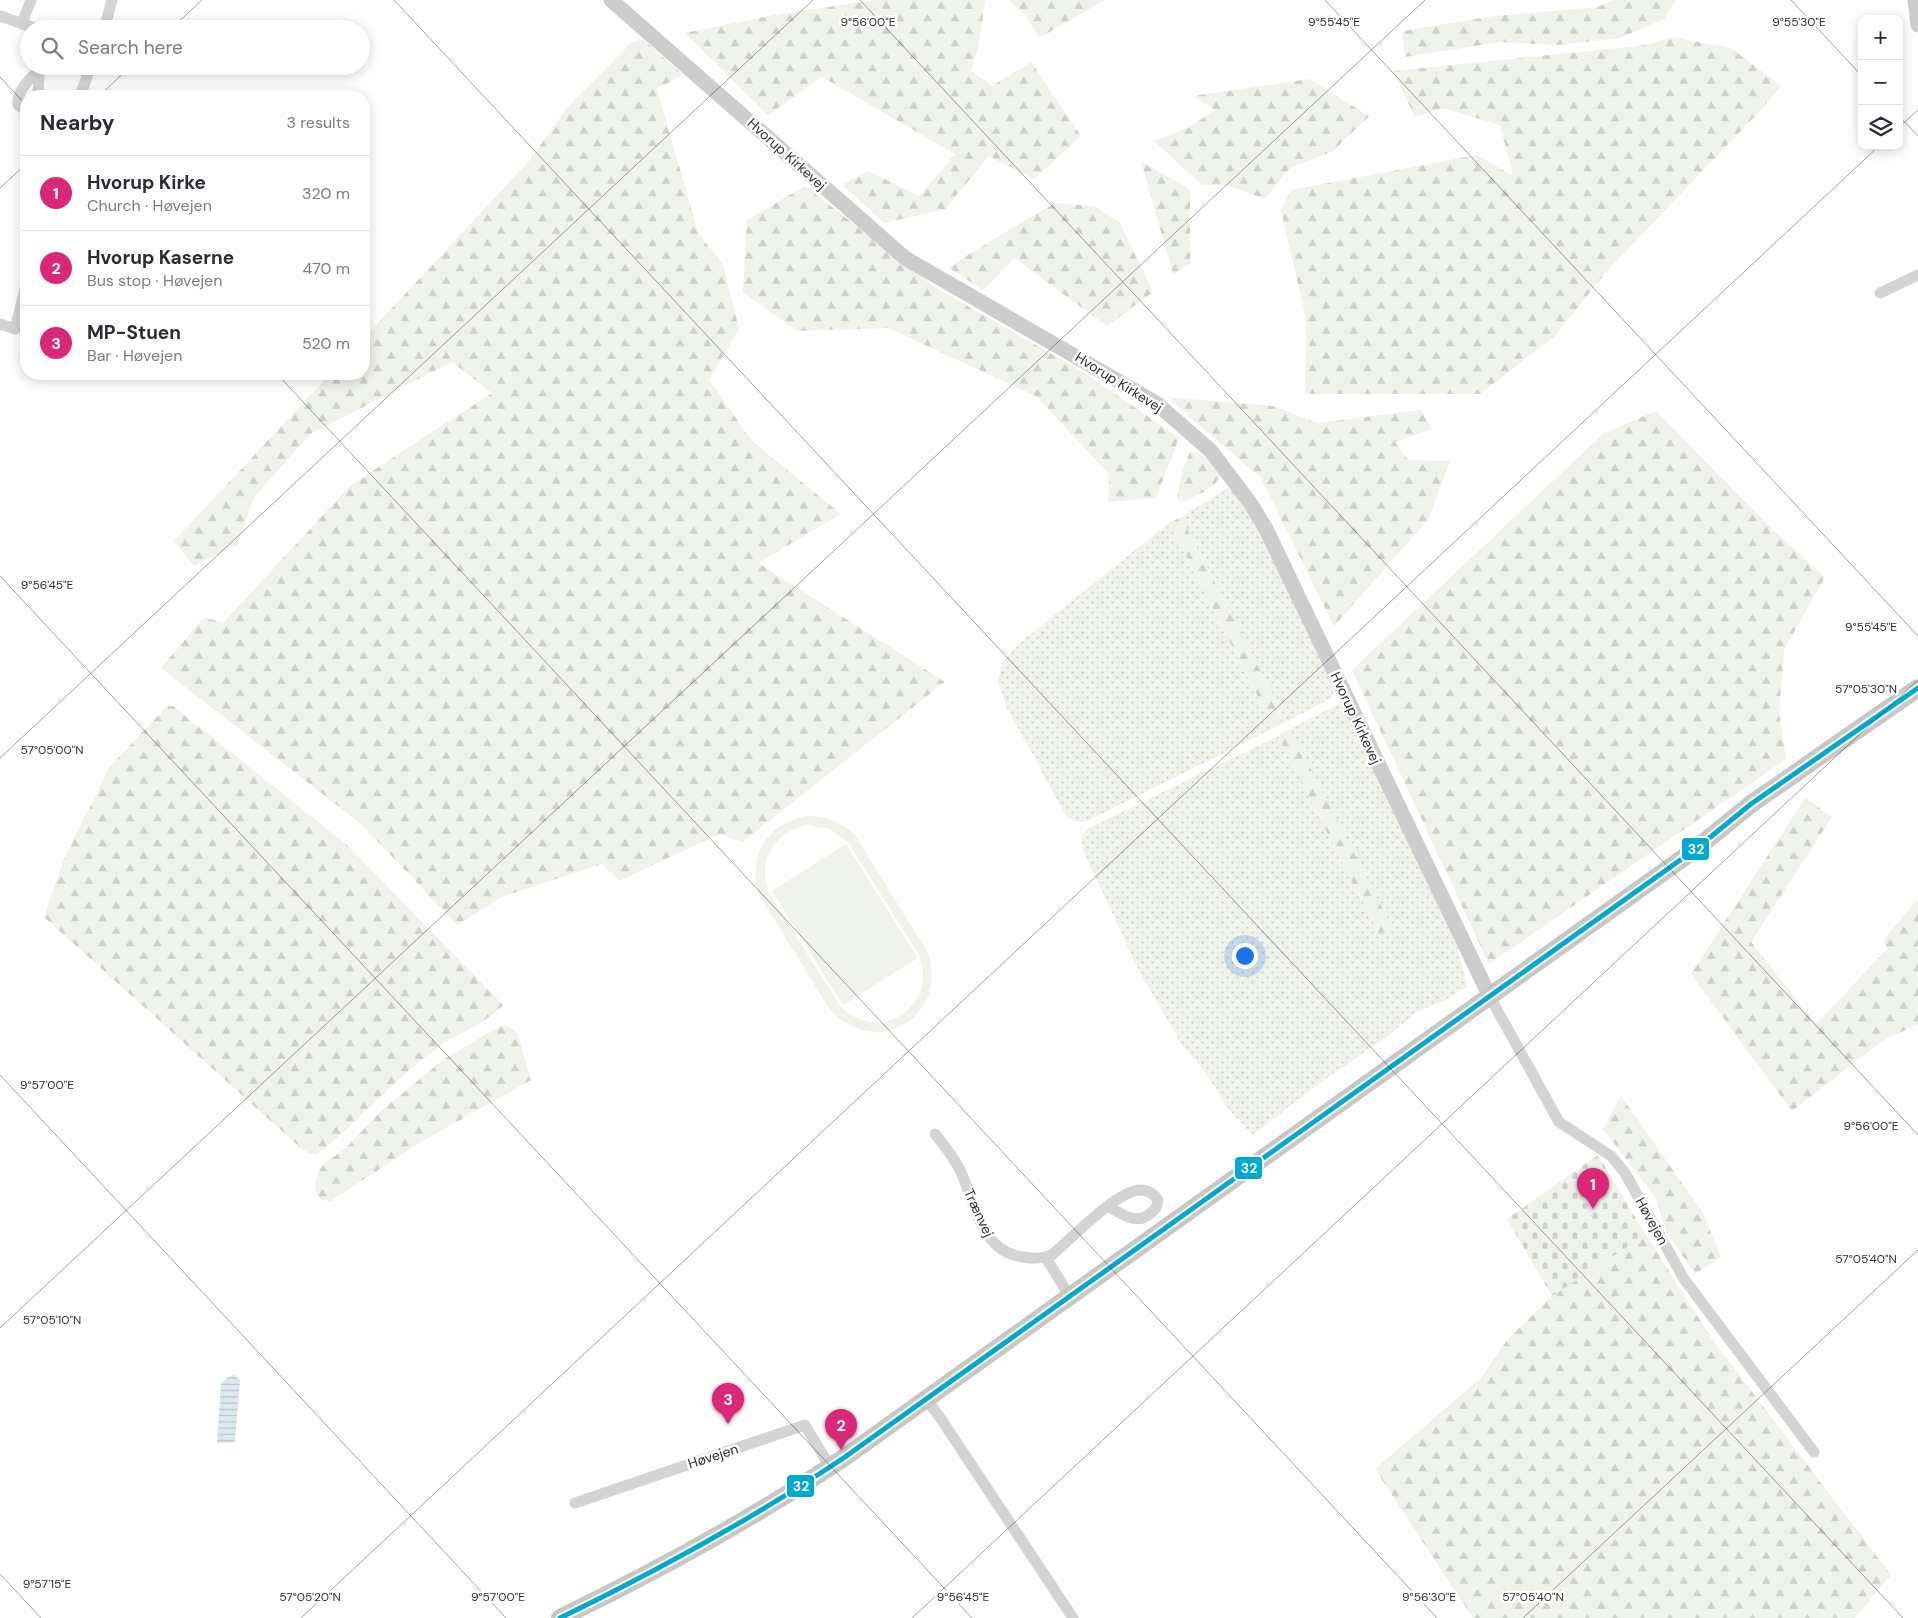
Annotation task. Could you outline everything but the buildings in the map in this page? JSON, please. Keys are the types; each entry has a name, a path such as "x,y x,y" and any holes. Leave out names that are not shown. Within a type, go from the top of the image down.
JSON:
{"main road":[{"path":"560,1618 643,1578 719,1536 830,1467 1490,997 1697,848 1752,804 1918,688"},
{"path":"1697,848 1756,812 1918,698"}],"street":[{"path":"23,20 31,0"},
{"path":"106,20 112,0"},
{"name":"Hvorup Kirkevej","path":"611,0 905,258 1147,396 1211,451 1237,484 1266,529 1490,997"},
{"path":"1915,0 1918,25"},
{"path":"0,16 20,22"},
{"path":"23,90 34,75"},
{"path":"39,90 40,75"},
{"path":"82,90 88,75"},
{"path":"20,95 18,106 20,107"},
{"path":"1880,293 1918,275"},
{"path":"0,324 15,329 20,309"},
{"name":"Høvejen","path":"1490,997 1559,1122 1611,1156 1625,1173 1684,1279 1814,1452"},
{"name":"Trænvej","path":"935,1134 946,1146 960,1171 983,1228 992,1242 1003,1252 1017,1257 1046,1258"},
{"path":"1070,1297 1046,1258 1108,1206"},
{"path":"926,1399 1073,1618"},
{"name":"Høvejen","path":"575,1503 804,1425 830,1467"}],"green space":[{"path":"877,0 985,0 979,44 971,71 992,86 1031,62 1081,136 1034,179 989,156 945,209 884,223 842,185 868,171 919,196 955,154 822,77 768,115 685,33 785,13"},
{"path":"1009,0 1105,0 1039,38 1026,16"},
{"path":"1613,0 1676,0 1664,19 1620,38 1557,45 1500,42 1405,57 1402,31 1494,16 1598,7"},
{"path":"1672,37 1731,48 1781,86 1756,115 1608,270 1554,337 1480,394 1305,394 1306,318 1281,211 1291,190 1477,155 1513,176 1500,125 1443,108 1415,117 1393,71 1647,45"},
{"path":"643,39 683,75 657,89 698,232 723,265 739,329 709,380 752,441 841,514 758,563 945,682 742,842 720,834 619,881 602,864 502,897 457,925 361,824 161,668 204,617 223,623 351,485 492,393 452,362 310,434 253,499 237,545 194,566 174,541 324,380 370,380 370,332 530,160 566,109 631,43"},
{"path":"1309,79 1369,116 1333,151 1290,168 1265,199 1226,185 1202,185 1154,141 1189,127 1215,110 1193,96"},
{"path":"1141,161 1190,190 1190,263 1173,274"},
{"path":"805,186 936,288 1085,373 1179,438 1156,498 1108,502 1109,474 1036,396 888,328 797,331 743,292 747,220"},
{"path":"1055,203 1094,206 1120,223 1153,292 1107,326 1014,258 983,290 949,268"},
{"path":"1167,397 1273,406 1317,423 1420,410 1432,429 1395,442 1408,460 1450,461 1428,520 1334,626 1261,478"},
{"path":"1656,411 1769,526 1825,577 1784,650 1779,713 1786,759 1489,964 1352,670 1603,434"},
{"path":"1190,452 1195,452 1209,459 1216,467 1220,476 1209,489 1183,502 1177,500 1183,470"},
{"path":"1228,488 1237,492 1256,523 1335,688 1331,698 1284,723 1279,714 1282,713 1181,517"},
{"path":"1181,517 1282,713 1279,715 1284,723 1274,728 1169,523"},
{"path":"1169,523 1274,728 1087,821 1074,821 1064,812 1007,708 998,682 1002,663 1021,642"},
{"path":"1339,704 1347,709 1458,948 1467,987 1445,1000 1417,1012 1385,1038 1317,1085 1253,1135 1229,1110 1203,1069 1182,1045 1138,969 1082,848 1082,835 1087,829 1278,736 1380,935 1392,929 1290,729"},
{"path":"167,706 173,706 347,845 503,1005 488,1018 444,1043 420,1061 316,1155 303,1150 44,917 64,859 109,768"},
{"path":"1290,729 1393,929 1380,935 1278,736"},
{"path":"1805,798 1832,817 1751,942 1816,1024 1887,949 1883,940 1918,899 1918,1024 1882,1041 1792,1111 1691,974"},
{"path":"807,816 821,817 839,823 855,835 928,953 932,977 928,997 917,1014 902,1026 884,1031 864,1030 845,1022 827,1005 759,895 756,881 758,855 771,834 793,820","holes":["808,825 830,829 848,842 920,957 923,975 920,992 912,1005 901,1015 886,1021 871,1022 855,1017 840,1006 768,891 765,880 765,868 767,858 778,840 786,833"]},
{"path":"846,844 918,958 843,1005 772,891"},
{"path":"507,1026 515,1030 518,1035 531,1080 419,1143 331,1201 322,1200 316,1194 315,1183 324,1163 344,1150 381,1111 444,1059 499,1027"},
{"path":"1621,1096 1703,1213 1721,1257 1695,1274 1666,1231 1656,1198 1603,1129"},
{"path":"1598,1155 1646,1235 1552,1296 1507,1219"},
{"path":"1646,1235 1712,1339 1891,1575 1855,1618 1473,1618 1375,1469 1482,1377 1507,1340 1552,1296"}],"shaded area":[{"path":"234,1375 240,1380 235,1440 234,1443 217,1443 221,1384 228,1377"}],"transit line":[{"name":"32","path":"560,1618 706,1542 776,1501 845,1457 1697,848 1751,804 1918,688"}],"place":[{"name":"Hvorup Kirke","path":"1593,1209"},
{"name":"MP-Stuen","path":"728,1424"},
{"name":"Hvorup Kaserne","path":"841,1450"}]}
